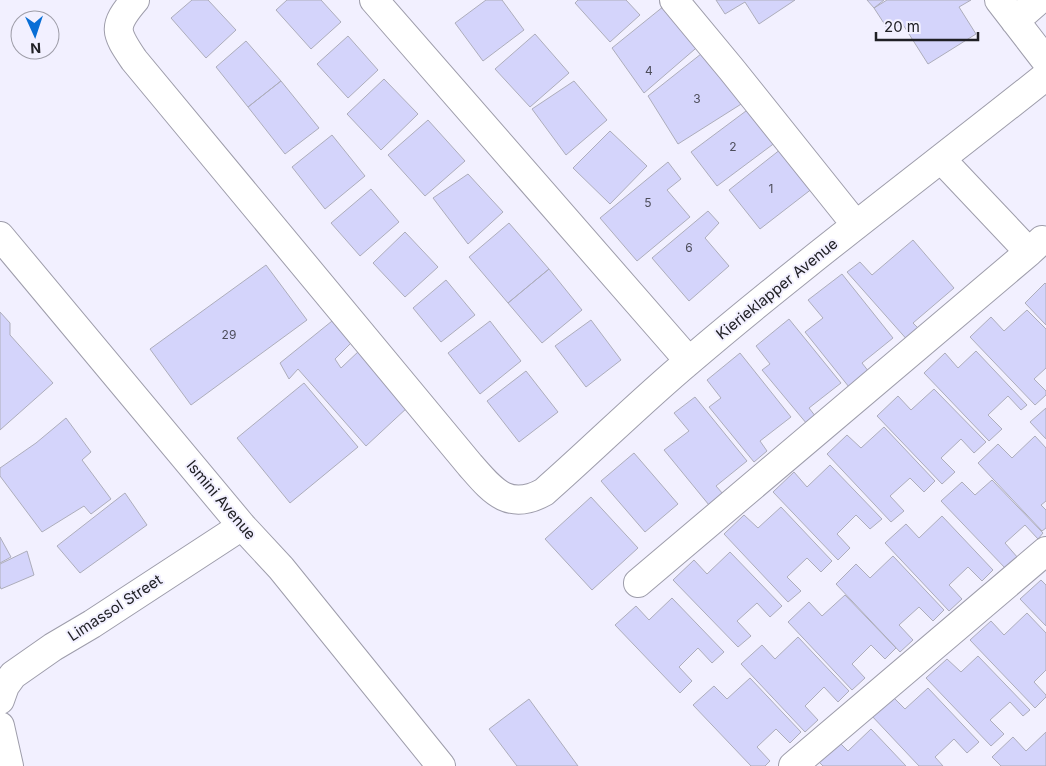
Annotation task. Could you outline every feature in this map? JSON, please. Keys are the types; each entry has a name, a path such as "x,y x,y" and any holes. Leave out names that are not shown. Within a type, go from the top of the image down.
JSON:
{"street":[{"name":"Kierieklapper Avenue","path":"135,0 119,21 118,32 120,39 134,60 470,465 490,488 502,497 512,500 528,500 544,492 688,361 856,225 942,160 1046,76"},
{"path":"374,0 688,361"},
{"path":"674,0 856,225"},
{"path":"1039,0 1007,10 1046,61"},
{"path":"638,583 1037,248 942,160"},
{"name":"Ismini Avenue","path":"0,236 242,526 281,568 441,766"},
{"name":"Limassol Street","path":"0,700 5,686 13,675 242,526"},
{"path":"793,766 1046,551"},
{"path":"0,726 9,766"}],"building":[{"path":"192,0 208,0 236,30 206,58 171,18"},
{"path":"287,0 321,0 341,22 311,49 276,10"},
{"path":"486,0 502,0 524,30 483,61 455,23"},
{"path":"578,0 626,0 640,15 610,42 575,3"},
{"path":"716,0 795,0 759,24 745,2 725,14"},
{"path":"867,0 884,0 874,8"},
{"path":"887,0 971,0 959,7 976,34 928,64 902,23 889,31 874,8"},
{"path":"664,6 702,43 644,93 612,48"},
{"path":"535,34 569,73 530,107 495,69"},
{"path":"348,36 378,70 348,98 317,64"},
{"path":"246,41 281,81 248,107 216,67"},
{"path":"706,50 746,101 678,144 648,96"},
{"path":"384,79 418,114 381,150 347,114"},
{"path":"281,81 319,128 285,154 248,107"},
{"path":"574,81 607,120 566,155 532,109"},
{"path":"750,108 776,142 717,186 691,152"},
{"path":"428,120 465,161 425,196 388,155"},
{"path":"610,131 647,166 610,204 573,168"},
{"path":"332,135 365,176 325,209 292,167"},
{"path":"781,149 813,188 760,229 729,190"},
{"path":"668,162 681,179 667,190 690,217 637,261 600,218"},
{"path":"468,174 503,212 468,244 433,198"},
{"path":"371,189 399,222 360,256 331,223"},
{"path":"708,211 719,223 705,238 729,266 689,301 652,258"},
{"path":"509,223 549,269 508,303 469,257"},
{"path":"405,232 438,267 405,297 373,263"},
{"path":"913,240 954,288 913,323 922,332 910,343 847,272 860,262 872,275"},
{"path":"266,265 307,320 191,405 150,349"},
{"path":"549,269 582,310 542,343 508,303"},
{"path":"842,274 893,338 862,363 869,372 849,387 805,332 823,318 808,300"},
{"path":"446,280 475,315 441,342 413,308"},
{"path":"1046,284 1046,325 1025,303"},
{"path":"1027,310 1046,329 1046,368 1034,379 1046,391 1046,395 1035,405 970,337 991,317 1004,331"},
{"path":"0,312 10,323 10,335 53,383 0,430"},
{"path":"337,317 355,339 335,359 341,368 360,350 408,407 366,446 298,369 289,379 280,363"},
{"path":"789,319 841,383 809,408 816,417 807,424 762,370 770,364 756,346"},
{"path":"591,320 621,360 586,387 555,346"},
{"path":"490,321 521,361 480,394 448,353"},
{"path":"976,351 1027,405 1021,410 1008,396 988,415 1002,429 989,441 924,373 945,353 958,368"},
{"path":"740,353 791,417 760,441 767,451 754,462 709,407 721,398 707,380"},
{"path":"526,371 558,412 519,442 487,401"},
{"path":"304,383 358,447 290,503 237,438"},
{"path":"934,389 986,442 974,453 961,439 941,458 955,472 942,484 877,416 898,396 911,410"},
{"path":"695,397 747,461 716,486 723,494 709,505 664,450 689,431 674,413"},
{"path":"1046,408 1046,439 1030,422"},
{"path":"66,418 91,452 82,460 111,499 91,514 84,506 42,532 0,476 0,468 36,443"},
{"path":"884,427 935,481 924,492 910,478 890,496 904,511 891,522 827,454 847,435 861,448"},
{"path":"1035,436 1046,448 1046,501 1041,505 1046,510 1046,528 1042,531 978,463 998,444 1012,458"},
{"path":"634,453 678,504 645,532 601,481"},
{"path":"830,465 882,519 870,529 856,515 837,534 850,548 838,560 773,492 794,472 807,487"},
{"path":"992,480 1043,533 1038,539 1025,525 1005,543 1018,558 1006,569 941,501 962,482 975,495"},
{"path":"125,493 147,525 80,573 57,546"},
{"path":"591,497 638,548 592,590 545,539"},
{"path":"781,507 832,561 821,572 807,558 787,577 801,591 788,602 724,534 744,515 758,528"},
{"path":"942,516 993,570 982,581 968,567 949,585 962,599 949,611 885,543 906,524 919,538"},
{"path":"0,537 11,557 0,563"},
{"path":"27,551 34,575 1,589 0,564"},
{"path":"730,552 782,606 770,617 757,603 737,621 751,636 738,647 673,580 694,560 707,574"},
{"path":"893,556 944,610 933,621 919,607 899,625 913,640 900,652 836,584 856,564 870,578"},
{"path":"1041,580 1046,585 1046,626 1020,599"},
{"path":"845,595 896,648 885,659 871,645 852,664 865,678 852,690 788,622 809,602 822,616"},
{"path":"672,598 724,652 712,663 698,648 679,667 692,681 680,693 615,625 636,606 649,620"},
{"path":"1027,613 1046,633 1046,670 1034,682 1046,697 1035,708 970,640 991,621 1004,635"},
{"path":"798,637 849,691 838,702 824,687 805,706 818,720 805,732 741,664 762,645 775,659"},
{"path":"978,656 1030,710 1023,716 1010,702 990,720 1004,734 991,746 926,678 947,659 961,672"},
{"path":"750,678 801,732 790,743 776,729 757,747 770,761 765,766 751,766 693,705 714,686 727,699"},
{"path":"928,688 979,742 967,753 954,739 935,757 943,766 919,766 871,715 892,696 905,709"},
{"path":"529,699 578,766 517,766 489,729"},
{"path":"871,729 906,766 823,766 814,757 834,737 848,751"},
{"path":"1046,732 1046,766 1001,766 992,757 1013,737 1026,751"}]}
